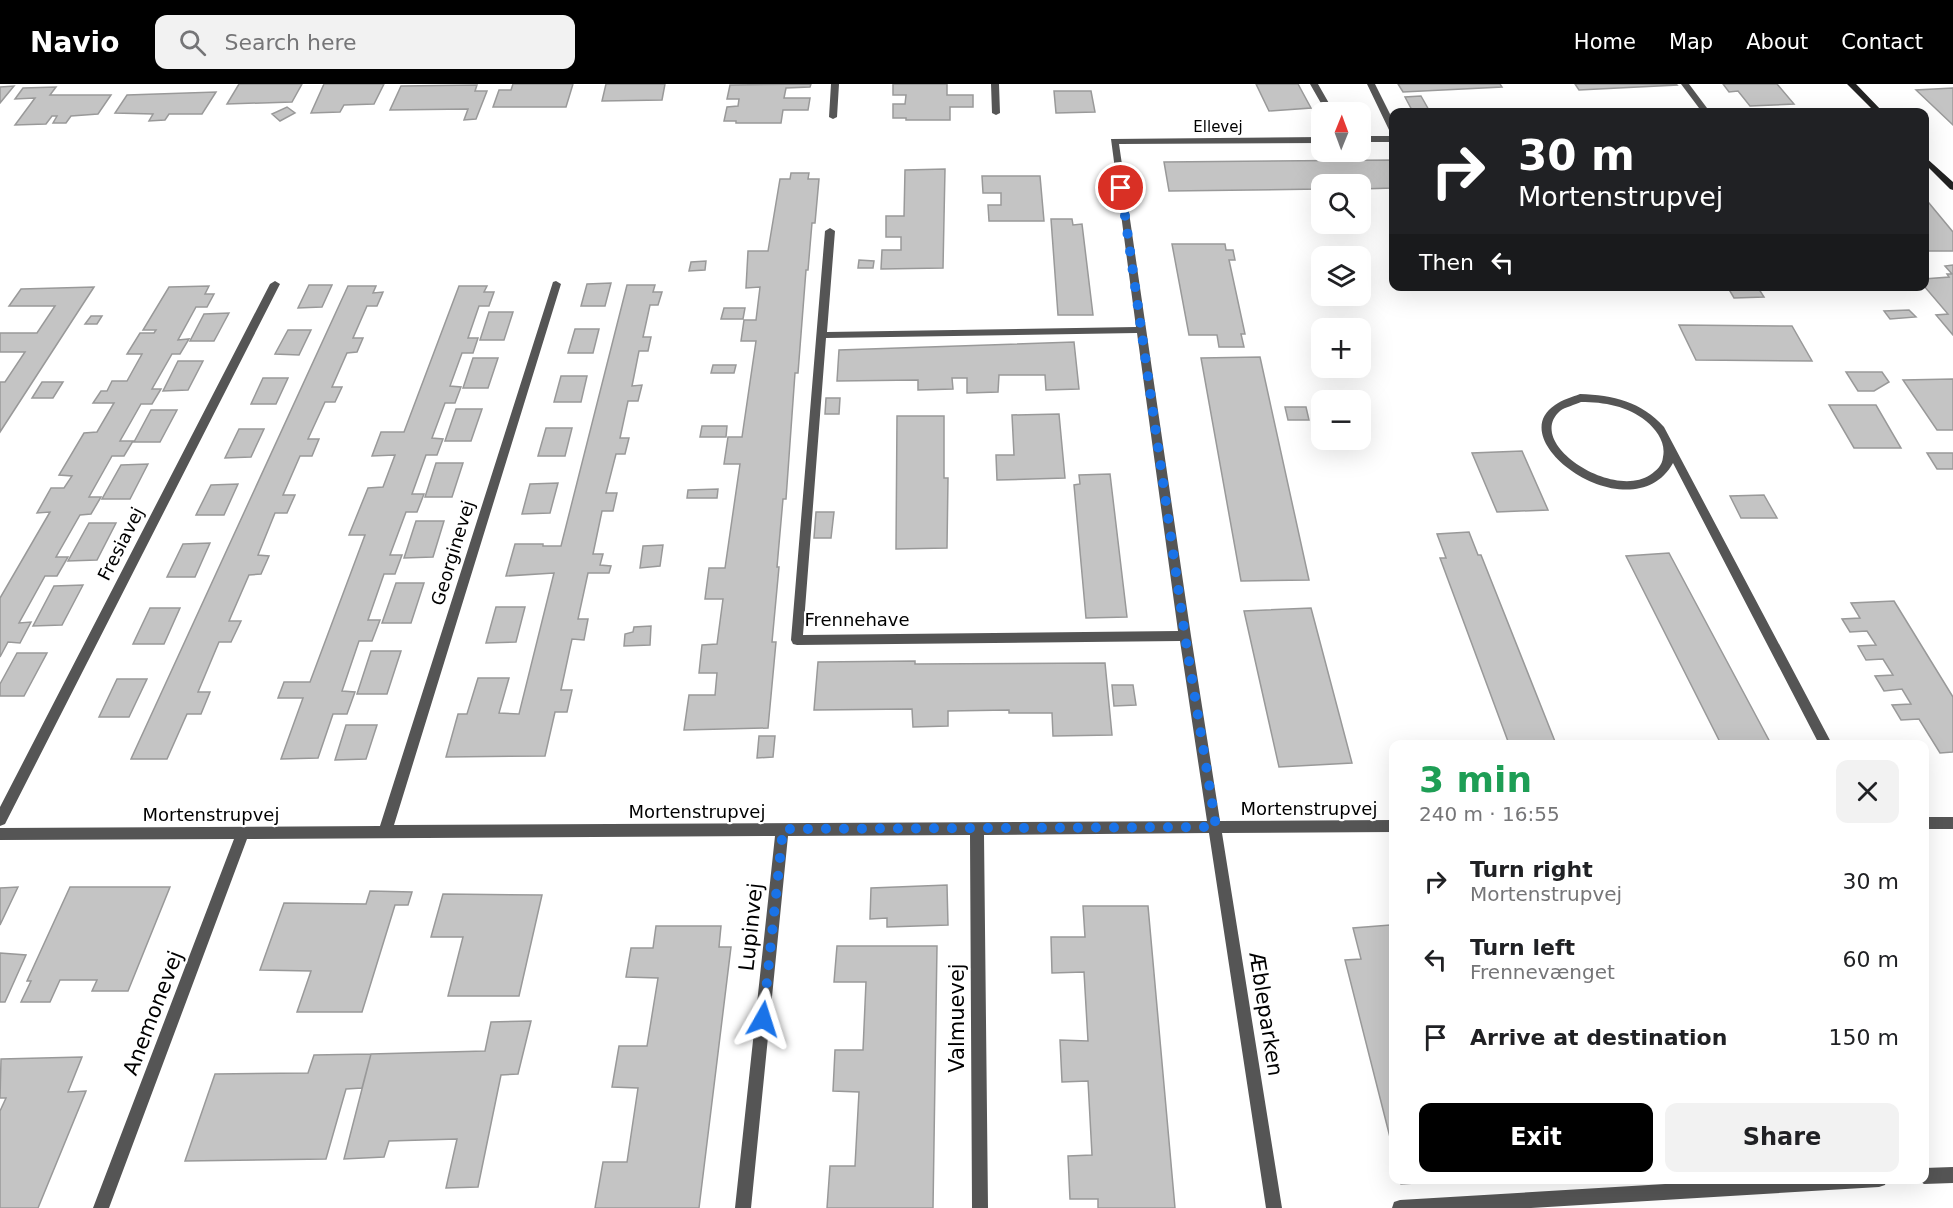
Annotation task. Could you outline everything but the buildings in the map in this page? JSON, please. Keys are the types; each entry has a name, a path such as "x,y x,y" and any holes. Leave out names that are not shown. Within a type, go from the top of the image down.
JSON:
{"main road":[{"path":"1851,84 1875,108"},
{"path":"1929,163 1953,187"}],"street":[{"path":"833,117 835,84"},
{"path":"994,84 996,113"},
{"path":"1314,84 1324,102"},
{"path":"1371,84 1389,122"},
{"path":"1685,84 1703,108"},
{"path":"1371,139 1389,139"},
{"name":"Ellevej","path":"1114,141 1311,140"},
{"name":"Æbleparken","path":"1114,141 1185,636 1275,1208"},
{"name":"Frennehave","path":"830,231 797,640 1185,636"},
{"name":"Fresiavej","path":"0,820 275,284"},
{"name":"Georginevej","path":"385,832 556,284"},
{"path":"822,335 1142,330"},
{"path":"1665,437 1670,451 1669,464 1661,475 1648,482 1630,486 1610,484 1590,478 1570,467 1556,453 1548,438 1546,423 1552,411 1564,402 1580,398 1600,398 1620,402 1640,411 1655,423 1665,437 1824,740"},
{"path":"1929,823 1953,823"},
{"name":"Mortenstrupvej","path":"0,834 1389,826"},
{"name":"Valmuevej","path":"977,828 980,1208"},
{"name":"Lupinvej","path":"743,1208 783,829"},
{"name":"Anemonevej","path":"101,1208 243,833"},
{"path":"1929,1176 1953,1175"},
{"path":"1400,1208 1796,1184"}],"route":[{"path":"763,1019 783,829 1216,827 1185,636 1121,188"}]}
